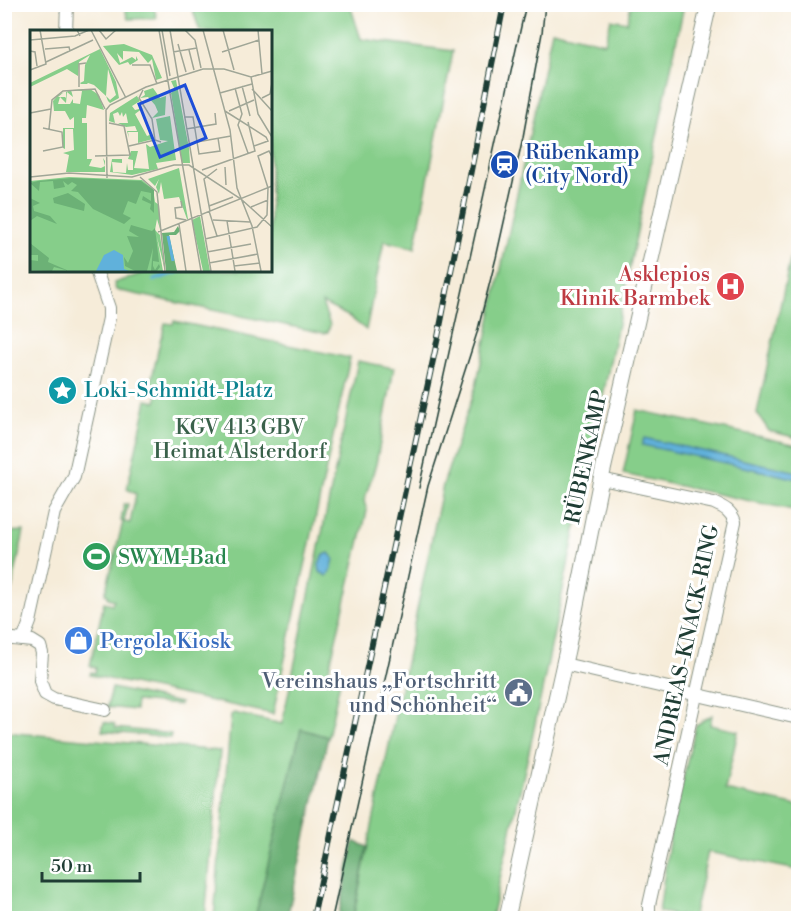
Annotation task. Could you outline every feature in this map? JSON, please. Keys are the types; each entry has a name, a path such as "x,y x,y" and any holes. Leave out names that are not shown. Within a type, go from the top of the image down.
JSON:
{"street":[{"path":"66,30 67,4"},
{"name":"RÜBENKAMP","path":"507,918 564,664 601,479 709,4"},
{"path":"23,640 30,622 54,512 58,502 72,483 76,471 109,318 109,308 97,272"},
{"name":"ANDREAS-KNACK-RING","path":"601,479 724,507 732,514 735,522 649,905 649,918"},
{"path":"4,638 32,641 40,646 42,653 40,681 45,694 54,699 105,710"},
{"path":"564,664 798,718"}],"green space":[{"path":"139,4 153,5 157,18 128,19 125,9"},
{"path":"191,5 350,5 361,39 453,51 415,248 384,241 366,330 348,316 322,303 330,325 328,332 324,333 116,290 114,283 146,272 272,272 272,30 200,30"},
{"path":"631,5 684,5 533,734 491,918 353,918 443,485 476,386 552,30 605,43 611,19 627,22"},
{"path":"796,251 798,252 798,438 769,431 757,413 791,256"},
{"name":"KGV 413 GBV Heimat Alsterdorf","path":"174,321 350,358 273,714 90,675 91,672 95,673 96,668 90,666 104,602 112,604 114,600 105,594 123,522 121,521 124,504 128,504 124,522 130,523 136,494 127,489 147,400 156,402 159,390 150,387 161,337 165,323 173,324"},
{"path":"358,361 394,368 376,464 364,501 367,511 328,673 341,677 328,737 301,729 255,918 214,918 231,715 234,713 282,724"},
{"path":"637,410 798,445 798,511 623,474"},
{"path":"24,531 6,617 5,621 5,532"},
{"path":"112,688 180,703 179,705 136,701 135,710 107,707"},
{"path":"712,715 710,725 738,731 725,790 798,806 798,870 708,852 693,918 659,912 671,828 696,725"},
{"path":"104,722 114,724 115,728 171,734 170,738 102,731"},
{"path":"301,729 328,737 287,918 255,918"},
{"path":"4,732 220,751 205,918 5,918"},
{"path":"354,841 367,847 353,918 338,918"}],"water":[{"path":"644,438 798,472 798,479 642,445"},
{"path":"329,553 334,559 327,576 320,572 319,565 322,556"}],"waterway":[{"path":"154,280 176,272"}],"tram line":[{"path":"419,488 526,4"},
{"path":"332,918 428,486 477,333 496,258 523,137 545,4"}],"railway":[{"path":"313,918 438,337 504,4"}],"place":[{"name":"Rübenkamp (City Nord)","path":"504,164"},
{"name":"Asklepios Klinik Barmbek","path":"731,286"},
{"name":"Loki-Schmidt-Platz","path":"63,390"},
{"name":"SWYM-Bad","path":"97,557"},
{"name":"Pergola Kiosk","path":"79,641"},
{"name":"Vereinshaus „Fortschritt und Schönheit“","path":"518,693"}]}
